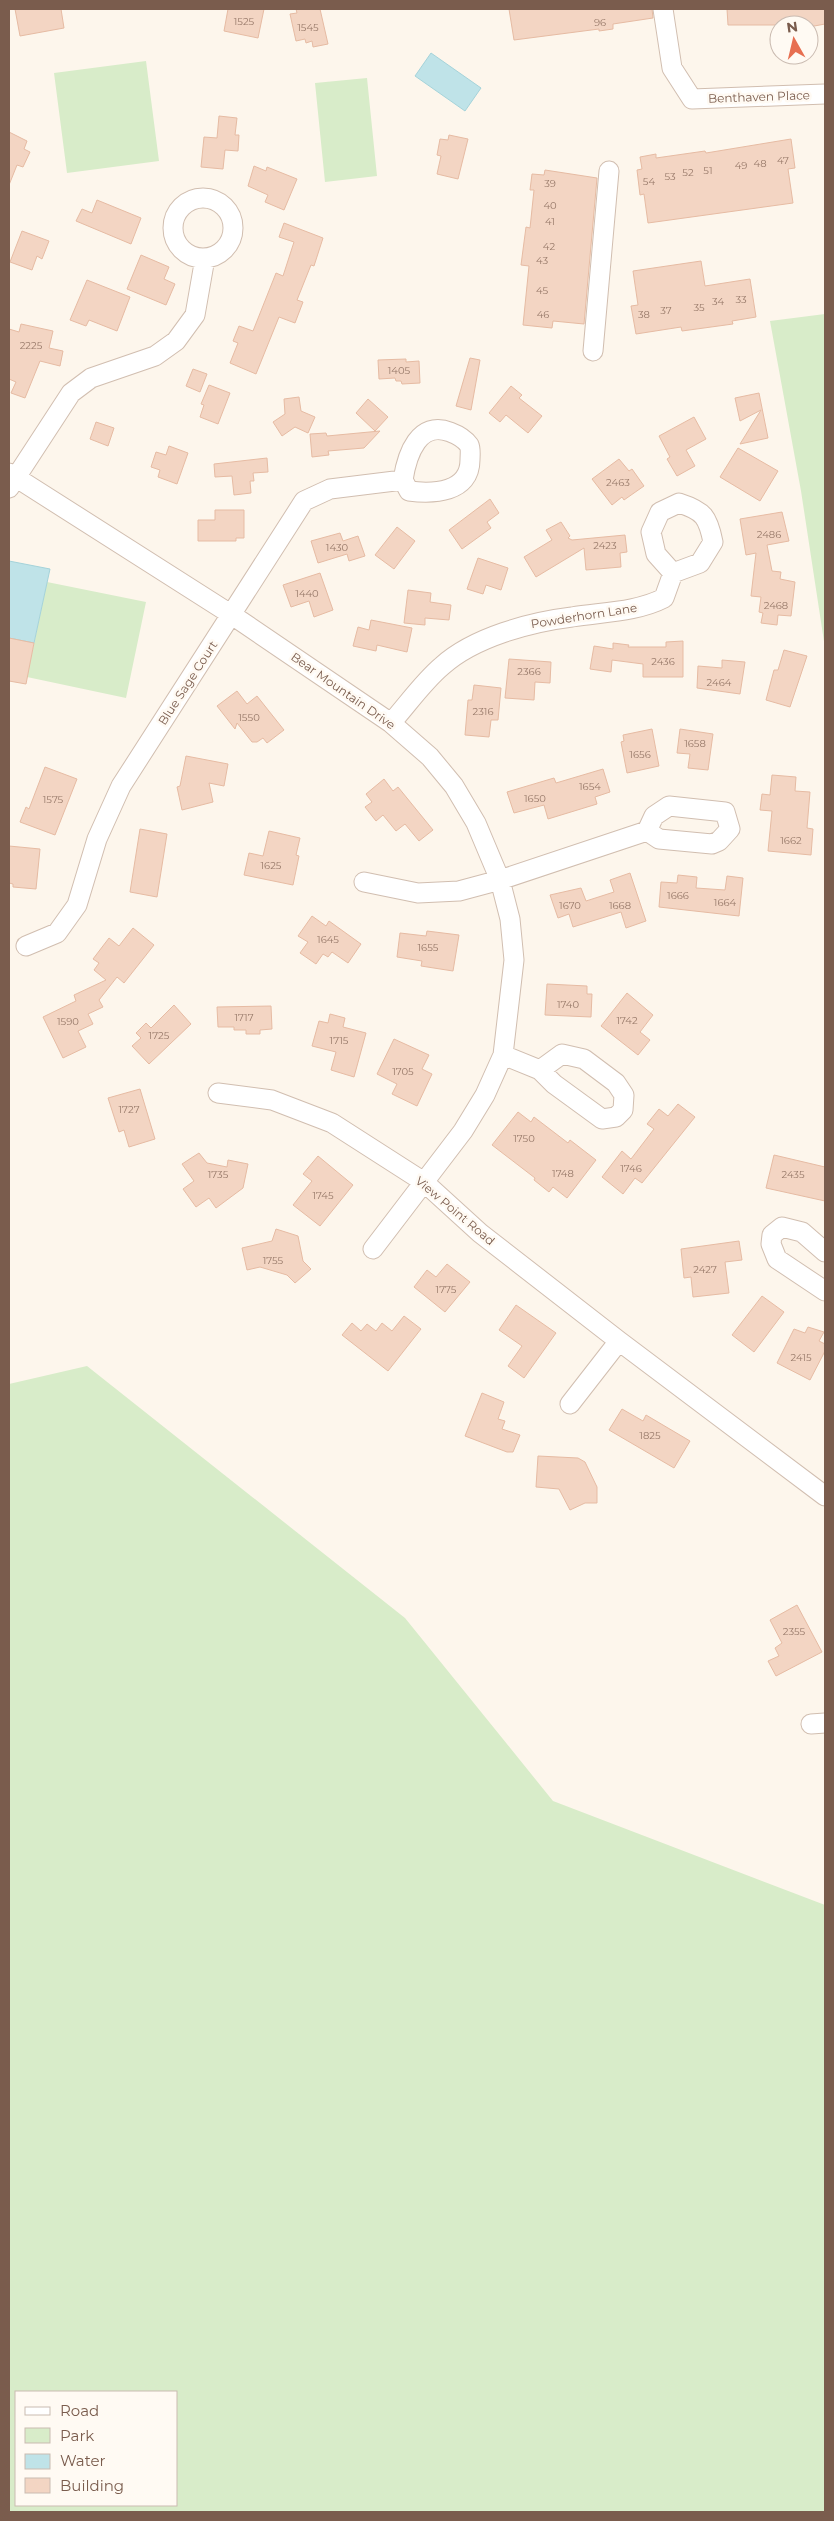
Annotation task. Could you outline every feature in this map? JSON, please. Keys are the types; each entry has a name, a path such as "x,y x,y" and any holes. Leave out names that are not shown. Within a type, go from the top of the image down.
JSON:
{"street":[{"name":"Benthaven Place","path":"663,9 672,68 692,99 825,94"},
{"path":"593,351 609,171"},
{"path":"11,480 71,393 91,378 155,356 176,341 195,315 205,258"},
{"name":"Bear Mountain Drive","path":"11,480 232,615 391,723 430,757 454,786 476,824 500,880 510,919 514,960 503,1055 486,1095 463,1131 373,1249"},
{"name":"Blue Sage Court","path":"26,946 57,933 77,905 97,839 120,786 304,501 330,490 403,480"},
{"name":"Powderhorn Lane","path":"391,723 442,665 473,646 518,627 545,621 648,606 664,598 673,573"},
{"path":"364,882 418,893 460,891 500,880 647,830"},
{"path":"503,1055 540,1070"},
{"name":"View Point Road","path":"218,1093 272,1100 332,1123 424,1182 480,1233 619,1341 825,1496"},
{"path":"825,1252 802,1232 782,1227 772,1235 771,1244 777,1259 825,1291"},
{"path":"570,1404 619,1341"}],"green space":[{"path":"146,61 159,161 67,173 54,73"},
{"path":"367,78 377,176 325,182 315,83"},
{"path":"825,314 825,648 801,491 770,321"},
{"path":"47,582 146,602 126,698 27,677"},
{"path":"87,1366 405,1618 553,1801 825,1905 825,2512 9,2512 9,1384"}],"water":[{"path":"431,53 481,88 465,111 415,76"},
{"path":"9,561 50,569 34,643 9,638"}],"building":[{"path":"15,9 61,9 64,28 20,36"},
{"path":"228,9 264,9 258,38 224,31"},
{"path":"296,9 320,9 328,44 313,47 312,41 306,43 305,39 296,41 290,14 297,13"},
{"path":"509,9 652,9 653,18 613,24 613,29 599,31 599,29 514,40"},
{"path":"727,9 825,9 825,24 819,25 819,15 769,15 769,25 728,25"},
{"path":"219,116 237,118 235,135 239,135 238,151 225,150 223,169 201,167 204,137 217,138"},
{"path":"9,132 27,141 24,149 30,152 23,167 17,165 9,185"},
{"path":"449,135 468,139 458,179 437,174 441,156 437,155 440,139 448,140"},
{"path":"791,139 795,168 788,169 793,203 648,223 644,194 640,195 637,170 642,169 640,157 656,154 656,158 705,151 706,153"},
{"path":"254,166 266,171 267,167 297,179 284,210 265,202 268,195 248,186"},
{"path":"545,170 597,178 584,324 553,321 552,328 523,325 529,266 521,265 526,227 530,228 534,190 530,190 532,174 544,175"},
{"path":"97,200 141,218 131,244 76,221 82,209 92,213"},
{"path":"284,223 323,238 314,266 311,265 297,300 303,302 295,323 279,317 256,374 230,363 238,343 233,341 239,326 253,331 276,273 283,276 294,242 279,237"},
{"path":"22,231 49,241 42,259 37,256 32,270 10,262"},
{"path":"141,255 169,267 164,279 175,284 166,305 127,289"},
{"path":"701,261 705,286 750,279 756,317 732,321 733,324 682,331 681,327 636,334 631,306 638,305 633,271"},
{"path":"87,280 130,297 117,331 89,320 86,326 70,320"},
{"path":"21,324 53,331 49,348 63,351 60,366 40,361 25,398 11,393 16,382 9,379 9,329 19,332"},
{"path":"470,358 480,360 471,410 456,406"},
{"path":"406,359 406,362 419,361 420,383 402,384 401,381 396,381 395,378 379,379 378,360"},
{"path":"193,369 207,374 200,392 186,386"},
{"path":"209,385 230,393 218,424 200,417 204,405 201,404"},
{"path":"511,386 522,395 519,398 542,416 528,433 506,415 500,422 489,413"},
{"path":"759,393 768,438 740,444 761,410 740,421 735,398"},
{"path":"299,397 301,411 315,417 308,433 295,427 282,436 273,422 285,414 284,399"},
{"path":"368,399 388,417 375,431 356,413"},
{"path":"694,417 706,439 686,450 695,466 677,476 667,459 670,457 659,436"},
{"path":"96,422 114,428 108,446 90,439"},
{"path":"380,431 364,448 328,451 329,455 312,457 310,434 326,433 327,436"},
{"path":"169,446 188,453 177,484 158,477 160,470 151,467 156,452 166,455"},
{"path":"738,448 778,471 760,501 720,477"},
{"path":"267,458 268,472 253,473 254,481 250,481 251,493 234,495 232,476 215,477 214,464"},
{"path":"619,459 629,471 632,469 644,486 624,500 622,497 612,505 592,479"},
{"path":"490,499 499,513 487,522 491,528 462,549 449,530"},
{"path":"215,510 244,510 244,538 236,538 236,541 198,541 198,520 215,520"},
{"path":"782,512 789,541 767,545 772,571 781,572 780,579 795,582 791,616 778,615 777,625 761,623 763,613 759,612 761,597 751,596 756,553 746,555 740,519"},
{"path":"561,522 570,536 568,538 572,540 625,535 627,552 620,553 621,567 586,570 584,548 536,577 524,557 552,540 546,530"},
{"path":"397,527 415,541 394,569 375,555"},
{"path":"340,533 343,541 358,536 365,556 349,561 347,554 318,563 311,541"},
{"path":"478,558 508,568 501,590 486,585 483,594 467,589"},
{"path":"320,573 333,610 314,617 309,601 291,607 283,585"},
{"path":"408,590 431,593 430,602 451,605 449,620 425,618 425,625 404,623"},
{"path":"371,620 412,628 407,652 377,645 376,651 353,646 358,627 369,630"},
{"path":"9,638 34,643 26,684 9,681"},
{"path":"683,641 683,677 643,677 643,664 612,660 611,672 590,669 594,646 613,649 613,643 629,645 628,647 666,647 666,642"},
{"path":"784,650 807,656 790,707 766,700 774,670 778,670"},
{"path":"509,659 551,662 550,683 535,682 534,700 505,698"},
{"path":"722,660 745,662 740,694 697,688 698,666 722,668"},
{"path":"474,685 501,688 498,720 491,720 489,737 465,735 468,700 472,700"},
{"path":"237,691 247,704 257,696 284,730 267,743 263,738 257,742 252,742 237,723 235,729 217,706"},
{"path":"652,729 659,766 627,773 621,742 624,741 623,735"},
{"path":"680,729 713,734 708,770 688,768 690,754 677,753"},
{"path":"186,756 228,764 224,786 209,783 213,802 182,810 177,787 180,786"},
{"path":"45,767 77,779 55,835 20,822 26,807 29,809"},
{"path":"603,769 610,792 595,797 597,804 548,819 544,805 514,813 507,792 554,778 556,783"},
{"path":"772,775 796,777 795,791 810,792 807,828 813,829 811,855 768,851 772,811 760,810 762,794 770,795"},
{"path":"384,779 393,791 398,787 433,830 419,841 405,824 396,831 383,815 376,821 365,807 372,802 366,794"},
{"path":"140,829 167,834 157,897 130,892"},
{"path":"269,831 300,838 296,855 299,856 293,885 244,875 249,853 263,856"},
{"path":"9,846 40,849 36,889 13,887 13,884 9,883"},
{"path":"630,873 646,921 626,928 621,912 573,927 569,914 558,918 550,895 581,888 586,901 614,892 610,880"},
{"path":"678,875 697,877 696,888 725,890 727,876 743,878 739,916 659,907 661,882 677,883"},
{"path":"312,916 326,926 329,921 361,944 348,963 332,952 328,957 323,954 316,964 300,953 308,942 298,936"},
{"path":"133,928 154,945 124,983 117,977 99,1000 103,1007 88,1014 93,1024 78,1031 86,1047 63,1058 43,1017 76,1001 74,995 106,980 94,970 99,963 93,959 109,938 119,946"},
{"path":"427,931 459,935 453,971 421,966 422,961 397,957 400,933 426,936"},
{"path":"547,984 587,986 587,994 592,994 591,1017 545,1015"},
{"path":"627,993 653,1015 640,1032 650,1040 638,1055 601,1026"},
{"path":"174,1005 191,1024 149,1064 132,1046 141,1038 136,1033 146,1023 151,1028"},
{"path":"271,1006 272,1029 260,1030 260,1034 246,1034 246,1030 234,1030 234,1027 218,1027 217,1007"},
{"path":"330,1014 345,1018 343,1027 366,1033 354,1077 331,1070 336,1052 312,1046 319,1021 328,1023"},
{"path":"394,1039 429,1055 422,1069 432,1074 417,1106 392,1094 397,1084 377,1074"},
{"path":"140,1089 155,1139 129,1147 124,1130 119,1132 108,1098"},
{"path":"678,1104 695,1117 642,1183 635,1178 623,1194 602,1177 622,1151 631,1159 654,1129 647,1124 659,1109 668,1116"},
{"path":"518,1112 531,1122 534,1117 568,1143 570,1140 596,1160 567,1198 553,1187 549,1192 534,1180 535,1178 492,1145"},
{"path":"199,1153 207,1163 227,1167 228,1160 248,1164 243,1188 216,1208 209,1198 196,1207 183,1189 194,1181 182,1164"},
{"path":"774,1155 825,1167 825,1201 766,1188"},
{"path":"318,1156 353,1185 320,1226 293,1205 312,1181 303,1174"},
{"path":"276,1229 298,1236 303,1261 311,1269 295,1283 287,1275 260,1267 247,1270 242,1248 272,1241"},
{"path":"739,1241 742,1260 725,1262 729,1293 693,1297 691,1277 684,1278 681,1249"},
{"path":"447,1264 470,1282 445,1312 414,1287 427,1270 436,1277"},
{"path":"762,1296 784,1312 754,1352 732,1335"},
{"path":"516,1305 556,1333 524,1378 508,1366 522,1346 499,1330"},
{"path":"404,1316 421,1329 388,1371 342,1335 352,1323 361,1331 367,1324 376,1331 382,1323 392,1331"},
{"path":"808,1327 824,1332 819,1341 825,1344 825,1351 810,1380 777,1363 794,1329 805,1333"},
{"path":"482,1393 504,1402 498,1419 505,1421 502,1429 520,1435 513,1452 507,1452 465,1436"},
{"path":"622,1409 643,1421 646,1415 690,1441 674,1468 609,1430"},
{"path":"538,1456 578,1458 585,1462 597,1487 597,1503 585,1503 570,1510 559,1489 536,1487"},
{"path":"797,1605 822,1652 776,1676 768,1661 779,1656 775,1648 782,1643 770,1620"}]}
